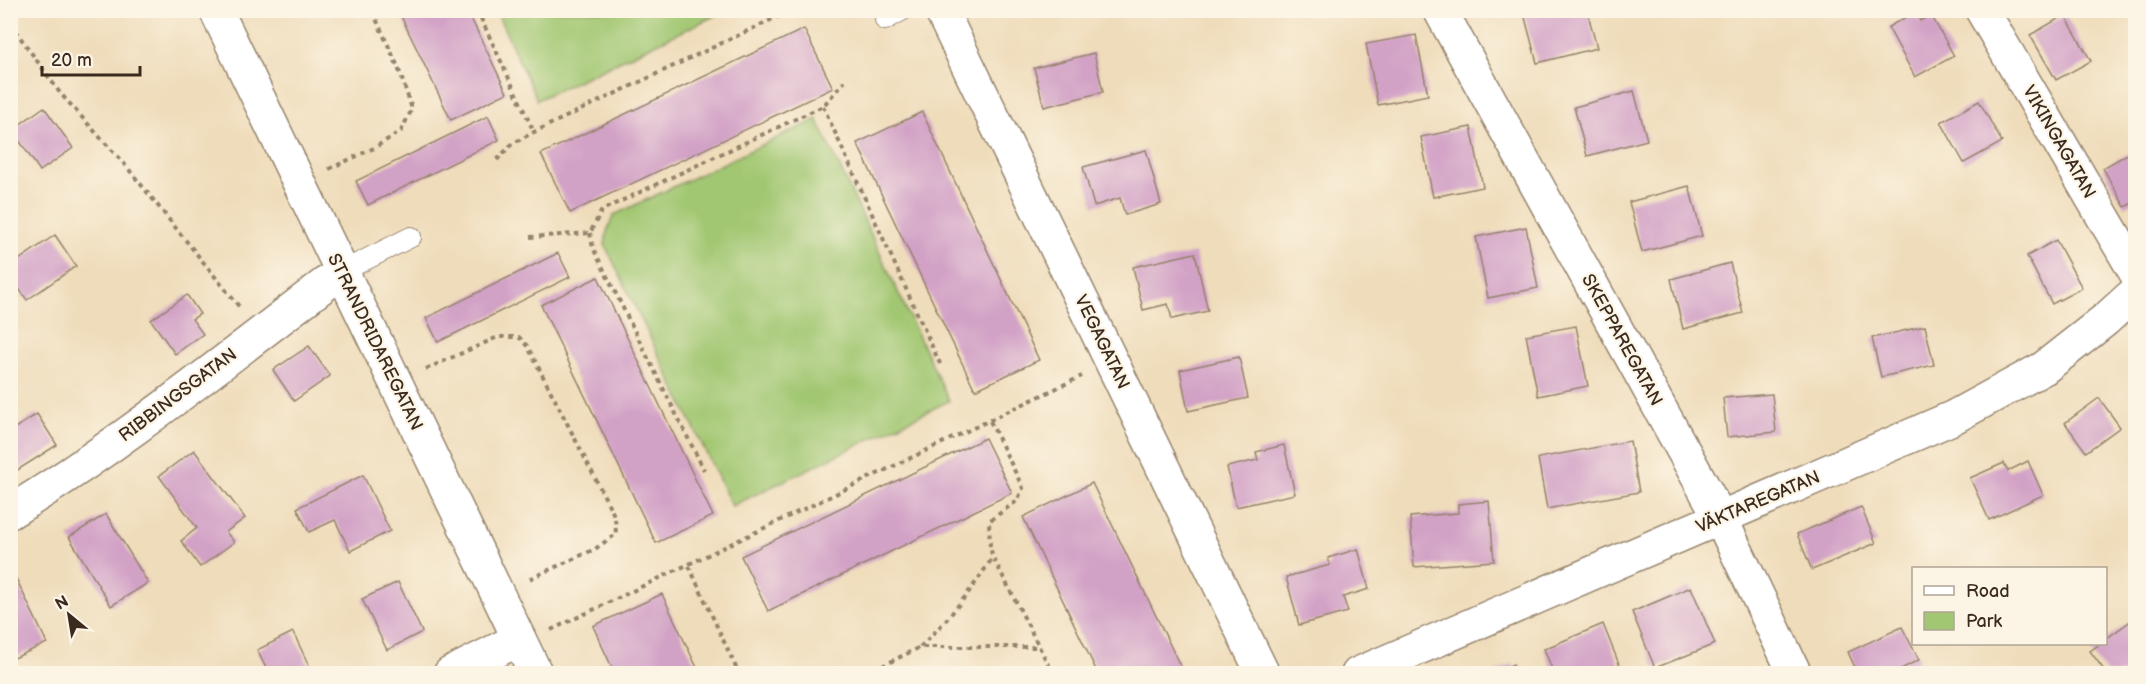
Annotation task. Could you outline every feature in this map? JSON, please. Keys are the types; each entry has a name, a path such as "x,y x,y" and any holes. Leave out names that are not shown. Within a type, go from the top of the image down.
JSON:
{"street":[{"name":"STRANDRIDAREGATAN","path":"216,10 341,272 530,637 536,674"},
{"name":"VEGAGATAN","path":"941,10 1263,674"},
{"name":"SKEPPAREGATAN","path":"1440,10 1721,519 1795,674"},
{"name":"VIKINGAGATAN","path":"1982,10 2136,273"},
{"name":"RIBBINGSGATAN","path":"10,512 58,483 149,419 341,272"},
{"name":"VÄKTAREGATAN","path":"1358,674 1952,418 2044,368 2105,320 2136,292"},
{"path":"450,674 530,637"}],"lane":[{"path":"885,20 903,10"},
{"path":"341,272 411,237"}],"path":[{"path":"329,170 374,148 400,131 412,109 398,67 372,10"},
{"path":"477,10 534,132"},
{"path":"774,10 777,17"},
{"path":"497,160 512,144 534,132 796,10"},
{"path":"10,23 60,93 126,166 261,332"},
{"path":"704,470 593,248 590,233 602,210 823,106 845,81"},
{"path":"823,106 941,366"},
{"path":"530,237 590,233"},
{"path":"417,373 498,337 519,337 528,347 615,517 616,534 595,549 526,580"},
{"path":"530,637 689,566 1111,362"},
{"path":"990,421 1023,489 1017,501 989,522 990,548 1053,674"},
{"path":"866,674 920,647 942,627 964,600 993,557"},
{"path":"689,566 739,674"},
{"path":"920,647 1039,647"}],"green space":[{"path":"496,11 725,11 537,100"},
{"path":"817,119 949,401 732,506 605,245 607,231 614,215"}],"building":[{"path":"398,10 467,10 507,93 451,120"},
{"path":"1536,10 1587,10 1597,48 1537,63 1524,14"},
{"path":"1915,12 1920,21 1931,15 1954,56 1915,77 1888,27"},
{"path":"2065,15 2091,61 2056,80 2030,35"},
{"path":"804,29 833,88 570,213 541,154"},
{"path":"1416,35 1428,95 1378,105 1366,44"},
{"path":"1094,53 1103,92 1044,107 1034,68"},
{"path":"1634,91 1647,140 1587,156 1574,107"},
{"path":"1979,101 2002,142 1964,163 1941,122"},
{"path":"44,107 73,148 40,171 12,130"},
{"path":"922,112 1039,360 975,390 857,143"},
{"path":"488,116 499,140 368,205 356,181"},
{"path":"1471,127 1483,187 1433,197 1421,137"},
{"path":"2136,149 2136,201 2125,207 2103,168"},
{"path":"1146,150 1161,204 1125,215 1120,198 1094,206 1083,167"},
{"path":"1689,186 1702,236 1642,252 1629,202"},
{"path":"1526,227 1538,288 1488,298 1476,237"},
{"path":"55,235 76,266 27,300 10,276 10,266"},
{"path":"2056,240 2082,288 2052,304 2027,256"},
{"path":"558,253 570,277 438,342 426,318"},
{"path":"1195,253 1208,311 1172,319 1168,304 1143,310 1133,267"},
{"path":"1730,263 1743,313 1683,329 1671,279"},
{"path":"598,277 713,516 656,543 541,305"},
{"path":"187,295 200,314 192,319 203,334 175,354 151,320"},
{"path":"1576,326 1588,386 1538,396 1526,335"},
{"path":"1925,326 1934,365 1881,377 1872,338"},
{"path":"309,346 330,376 294,401 273,370"},
{"path":"1239,357 1248,398 1188,411 1180,370"},
{"path":"1772,394 1776,432 1727,437 1723,398"},
{"path":"2099,398 2120,427 2086,452 2065,423"},
{"path":"37,414 57,445 16,471 10,462 10,431"},
{"path":"985,438 1012,493 768,611 741,556"},
{"path":"1630,441 1639,492 1547,509 1538,458"},
{"path":"1284,445 1295,494 1236,507 1227,467 1258,460 1256,452"},
{"path":"194,450 245,518 226,532 234,542 200,567 181,541 197,528 159,476"},
{"path":"2028,461 2043,495 1989,520 1970,478 2004,463 2008,471"},
{"path":"363,475 390,531 350,551 335,520 309,532 297,508"},
{"path":"1092,483 1184,674 1098,674 1023,517"},
{"path":"1489,501 1494,561 1414,567 1410,517 1458,513 1458,504"},
{"path":"1861,507 1876,543 1812,570 1797,534"},
{"path":"106,514 148,583 111,606 69,537"},
{"path":"1358,549 1369,589 1343,597 1348,612 1299,625 1286,577 1330,565 1328,558"},
{"path":"13,572 47,643 10,660 10,574"},
{"path":"398,582 422,632 387,650 362,599"},
{"path":"1691,587 1715,644 1655,668 1632,612"},
{"path":"662,594 700,674 615,674 593,626"},
{"path":"2136,617 2136,674 2107,674 2090,651 2099,645 2107,645 2107,638"},
{"path":"1603,624 1623,674 1554,674 1544,649"},
{"path":"1902,627 1919,660 1891,674 1858,674 1848,652"},
{"path":"293,632 313,674 269,674 257,650"},
{"path":"1513,664 1517,674 1492,674"}]}
